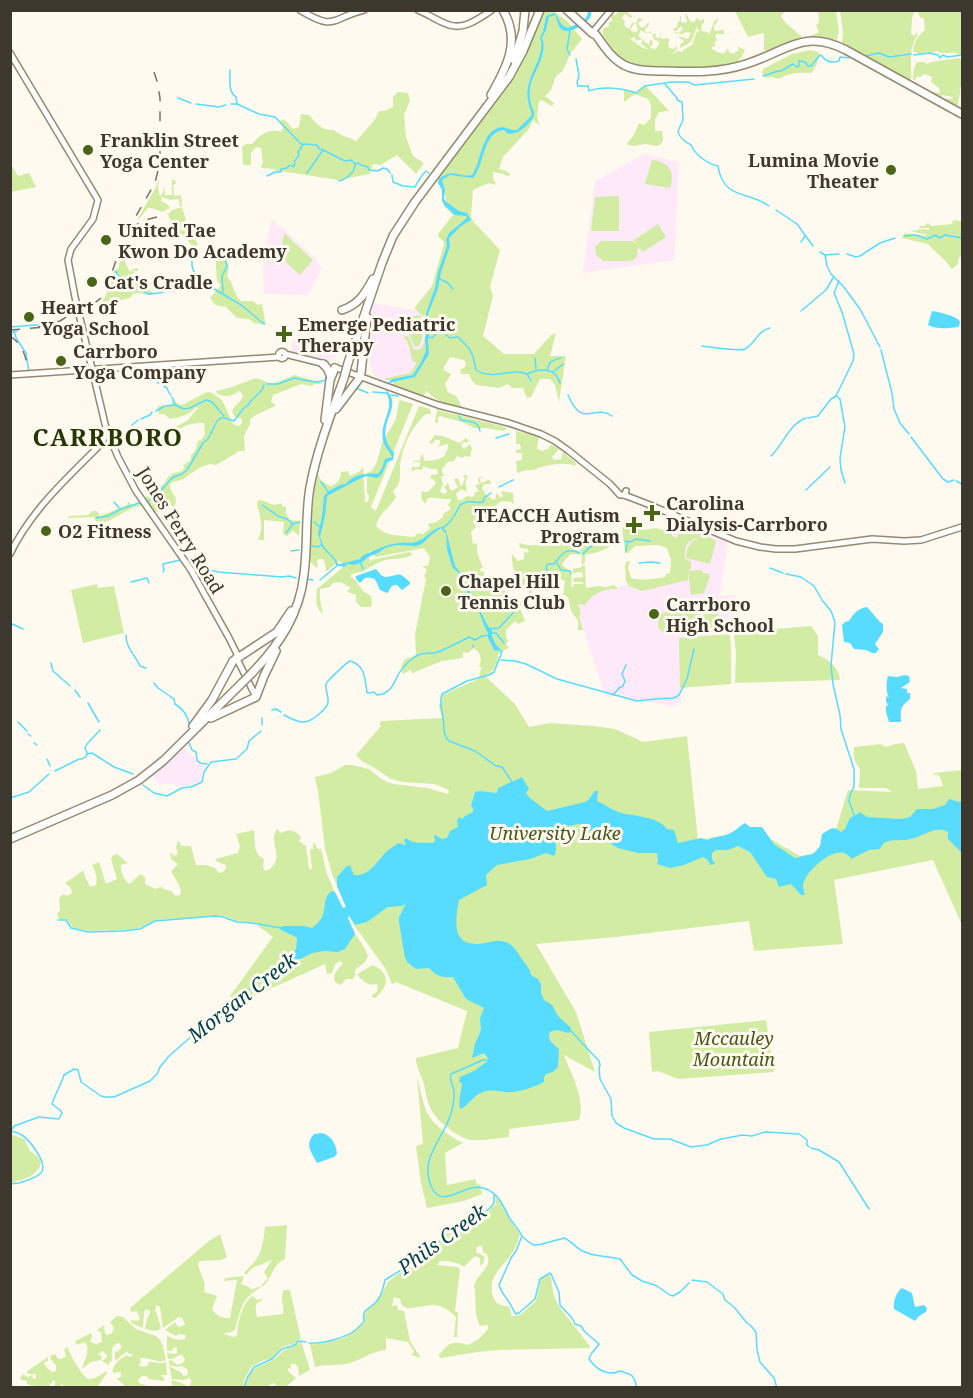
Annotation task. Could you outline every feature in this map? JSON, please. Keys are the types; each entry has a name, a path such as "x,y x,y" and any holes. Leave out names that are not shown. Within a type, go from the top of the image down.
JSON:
{"highway":[{"path":"491,95 506,66 512,44 511,28 503,10"},
{"path":"251,671 275,642 285,625 300,584 313,466 385,246 400,217 508,70 517,53 527,10"},
{"path":"516,63 526,36 527,10"},
{"path":"346,363 386,254 404,217 506,82 523,51 540,10"},
{"path":"567,10 590,31 604,51 617,64 631,71 646,74 721,73 753,65 794,47 815,43 826,44 963,116"},
{"path":"342,310 360,300 373,279"},
{"path":"196,726 256,697 268,666 285,635 300,598 304,575 302,553 305,501 316,447 327,422 360,376 371,296"},
{"path":"323,364 331,377"},
{"path":"327,422 331,377 335,368"},
{"path":"196,726 232,663 277,632 291,611"},
{"path":"10,837 106,798 128,787 156,767 272,651 288,627"}],"main road":[{"path":"300,10 316,20 330,23 364,10"},
{"path":"418,10 446,24 459,27 470,24 492,10"},
{"path":"590,31 611,10"},
{"name":"Jones Ferry Road","path":"10,54 89,186 96,205 93,219 72,247 68,258 108,433 137,492 185,559 256,697"},
{"path":"10,375 282,356 305,358 360,376 435,407 512,425"},
{"path":"406,395 541,434 555,441 610,484 633,498 745,544 776,549 795,549 872,539 921,540 963,527"},
{"path":"435,407 469,413"},
{"path":"10,554 27,524 66,478 98,447 108,433"}],"shaded area":[{"path":"644,154 679,162 674,260 583,273 595,181"},
{"path":"272,219 315,258 322,269 308,295 264,294 263,257"},
{"path":"373,303 430,313 429,352 402,382 392,384 374,376 366,350"},
{"path":"316,337 316,345 339,344 337,356 330,361 292,353 292,339"},
{"name":"Carrboro High School","path":"683,521 728,540 720,596 735,595 729,612 730,630 709,636 680,638 681,703 677,703 675,707 642,700 633,702 619,695 609,698 604,692 572,594 677,577 673,533 684,531"},
{"path":"181,747 206,765 200,781 190,786 180,787 156,781 152,774"}],"green space":[{"path":"543,11 554,11 568,22 582,39 570,54 563,71 556,76 551,90 545,96 554,103 552,106 539,101 537,117 540,126 533,120 529,129 503,157 499,169 511,175 506,176 493,172 496,185 489,183 473,190 471,216 500,250 490,287 493,296 483,336 504,354 534,354 551,335 556,333 550,356 566,356 559,402 555,385 550,379 540,379 531,397 527,398 523,388 512,388 508,384 499,388 477,385 469,374 461,374 460,370 465,367 466,363 464,360 450,357 444,370 451,374 445,384 448,392 456,396 462,407 440,402 426,391 423,398 392,386 394,382 385,380 410,373 416,364 413,362 405,336 409,337 415,350 421,349 424,341 424,317 415,307 432,286 444,244 438,234 453,215 443,205 446,201 444,189 437,179 510,84"},
{"path":"620,11 628,11 632,16 631,18 625,14 622,18 625,21 624,25 629,29 632,23 635,23 631,31 637,32 638,18 643,19 638,23 641,28 649,22 644,30 647,33 641,30 638,36 643,39 635,41 635,37 630,39 643,48 648,49 641,44 644,39 649,46 651,40 653,43 650,48 656,49 660,42 652,36 654,33 655,37 660,38 661,31 661,39 670,40 669,48 674,49 677,45 677,49 672,54 678,51 683,52 692,45 697,31 699,32 697,26 691,42 680,48 684,41 677,36 688,39 691,33 682,34 674,33 679,33 683,29 681,26 673,31 680,21 680,16 681,22 686,23 686,14 691,22 697,18 701,21 704,18 701,31 708,32 709,35 715,20 719,19 714,26 714,31 724,30 724,34 715,36 716,45 711,48 724,53 728,48 733,54 739,50 737,46 745,49 744,53 738,61 724,67 658,69 633,67 625,64 619,58 604,37 603,29 612,21 611,15"},
{"path":"735,11 785,11 781,16 802,37 765,51 764,33 748,37"},
{"path":"818,11 836,11 839,31 837,40 810,36 819,32 816,25 819,22"},
{"path":"840,11 915,11 911,34 915,36 916,32 918,35 912,51 911,81 843,44"},
{"path":"917,11 962,11 962,53 959,55 937,51 919,54 913,51 917,39 925,30 924,19"},
{"path":"810,50 819,52 819,58 811,73 794,73 779,79 765,78 763,69 792,54"},
{"path":"958,58 962,60 962,66 957,108 944,102 944,99 953,97 942,95 941,100 927,91 940,93 939,88 931,82 932,77 924,74 913,80 917,62 927,64"},
{"path":"645,85 669,111 659,112 655,120 655,131 662,131 663,140 657,146 628,145 639,123 644,125 651,118 651,105 648,99 635,94 624,102 624,89 636,92"},
{"path":"398,92 408,93 410,101 404,115 406,137 413,156 424,163 416,174 397,155 381,165 373,164 370,174 338,180 280,171 280,173 274,169 261,168 263,163 261,148 256,147 251,153 251,165 243,165 242,147 252,144 268,132 281,132 283,127 280,121 284,119 293,129 299,127 301,114 309,115 323,128 334,130 356,141 374,121 379,111 393,107 393,97"},
{"path":"652,160 663,163 670,169 672,177 670,188 645,184"},
{"path":"11,164 18,176 29,173 36,187 11,192"},
{"path":"159,178 160,196 164,185 165,195 172,195 172,180 175,180 174,196 181,195 182,207 180,207 179,199 170,200 162,197 161,201 170,208 162,212 148,208 137,220 156,187"},
{"path":"619,196 619,231 591,231 595,197"},
{"path":"182,208 190,237 193,236 196,241 197,257 194,257 191,245 183,234 177,239 170,238 169,234 173,227 168,214"},
{"path":"953,220 962,221 962,256 952,269 928,244 902,238 905,233 925,236 927,233 910,231 929,230 929,228 919,226 928,223 931,226 952,224"},
{"path":"658,224 666,237 643,252 639,247 642,253 638,247 635,259 603,261 596,255 595,247 601,241 633,241 637,245 634,240"},
{"path":"284,233 313,260 300,275 284,257 282,248"},
{"path":"231,251 232,259 227,261 229,268 227,276 241,301 262,304 266,325 254,323 249,319 237,318 226,307 215,305 210,298 221,285 217,281 215,252"},
{"path":"122,256 130,272 134,271 136,275 134,277 130,274 133,280 139,282 145,277 148,289 155,294 137,293 130,298 100,305 115,270 118,269"},
{"path":"407,314 421,316 416,323 423,324 419,346 415,347 409,334 401,333 402,327 408,328 409,324 403,322"},
{"path":"295,375 323,384 311,386 301,384 273,395 271,402 275,406 250,420 244,436 245,451 238,451 216,465 201,467 184,479 173,482 170,488 176,499 175,507 169,505 154,513 145,497 151,495 174,473 182,471 183,465 190,462 198,441 205,434 204,423 194,423 163,438 163,433 187,421 198,408 170,419 164,414 159,414 158,406 170,406 172,400 181,405 208,392 222,400 233,424 239,426 242,419 235,417 232,412 243,397 241,392 226,396 217,394 216,391 256,378 272,384"},
{"name":"University Lake","path":"400,400 413,404 371,507 376,511 419,406 430,409 431,414 426,414 421,418 407,441 400,462 399,483 393,491 396,497 377,521 376,526 380,530 394,535 414,537 418,533 423,534 430,528 428,525 430,523 439,521 444,513 451,509 448,505 450,499 428,498 425,504 421,498 422,491 429,491 436,483 430,478 431,475 438,474 437,469 423,466 422,470 412,471 412,467 419,467 421,463 415,461 413,464 414,460 420,461 423,454 424,461 436,460 445,456 448,449 447,444 437,447 440,440 429,443 435,435 460,443 466,438 469,441 461,445 464,449 470,444 472,449 470,457 457,456 454,461 448,462 442,469 445,475 441,477 443,484 440,491 444,494 447,491 444,487 448,483 452,491 458,487 454,479 458,478 462,486 465,475 468,476 465,483 467,492 461,489 456,494 458,500 467,496 473,497 474,491 476,493 479,491 475,485 479,484 478,478 483,476 480,479 481,483 490,480 491,484 484,484 482,488 491,498 495,500 497,492 500,498 503,496 502,491 513,493 514,504 502,501 495,506 483,508 473,522 476,527 471,532 473,544 477,543 477,552 483,568 480,569 481,572 484,571 484,583 499,589 500,592 505,590 506,597 517,598 518,601 523,602 520,608 525,621 518,624 515,621 506,630 508,641 506,644 509,648 498,654 495,667 485,676 515,704 529,727 550,723 593,726 615,729 643,742 687,736 698,840 755,830 800,856 814,854 836,829 848,790 892,792 886,788 859,788 860,769 854,759 854,747 881,744 886,747 904,743 916,771 918,789 943,786 940,777 937,774 933,775 934,773 962,770 962,925 933,860 834,880 843,944 754,951 749,921 536,944 576,1012 595,1072 564,1055 579,1095 581,1112 579,1120 509,1129 509,1137 481,1140 461,1137 444,1125 429,1105 416,1058 458,1048 467,1011 396,982 392,984 385,968 354,925 332,874 325,849 315,779 315,777 331,773 345,765 352,765 369,769 383,780 393,784 427,788 448,794 449,790 434,784 391,779 363,762 356,755 381,726 379,724 382,721 442,718 439,706 442,695 483,677 479,677 483,668 479,667 480,656 474,648 468,653 463,652 463,658 442,661 413,674 410,670 403,674 401,666 405,659 416,654 415,634 426,579 424,576 427,570 422,566 428,566 430,557 424,548 376,557 371,551 369,552 370,564 371,560 409,552 413,554 404,558 385,560 351,575 363,591 371,596 371,607 361,607 356,602 356,595 348,592 351,588 341,582 320,589 323,614 317,606 317,589 349,562 343,564 339,561 326,572 323,559 317,561 318,569 309,561 309,532 316,472 322,481 331,486 339,480 341,472 348,471 351,476 363,467 365,502 368,502 367,473 372,471 377,462 382,443 396,419"},
{"path":"438,410 507,428 504,431 474,428 440,416 437,423 435,422"},
{"path":"516,431 539,437 537,448 542,451 548,449 551,444 559,449 552,457 554,460 561,459 563,452 576,463 575,466 554,464 518,473 516,461 522,460 522,453 516,453 516,450 521,449 520,444 516,444"},
{"path":"138,499 140,506 105,522 98,539 97,523 94,517 69,518 68,516 88,515 97,511 100,516 127,505 128,502 132,506 138,504"},
{"path":"258,500 275,505 282,503 282,506 286,507 286,514 290,520 300,521 299,536 293,531 287,536 283,534 284,522 264,520 264,540 258,540 261,527"},
{"path":"667,516 676,520 673,523 672,536 677,538 678,534 684,531 683,521 709,532 688,543 685,552 685,559 691,562 689,571 701,570 710,576 704,593 691,595 688,571 688,580 642,591 629,586 626,581 627,561 630,561 628,568 631,578 652,579 665,577 670,573 671,560 667,548 658,545 635,546 625,553 622,527 631,530 656,528 666,531 669,527 664,522"},
{"path":"568,531 566,534 572,532 573,536 574,533 583,532 589,542 599,536 617,541 603,550 585,555 585,562 582,565 585,566 586,588 614,585 618,589 603,590 591,597 585,605 578,604 583,630 578,630 578,621 571,611 568,597 563,594 565,581 558,578 552,580 537,577 532,593 530,593 517,575 512,559 512,554 518,561 524,559 524,551 529,552 528,549 520,548 519,543 538,545 554,538 580,552 580,555 571,554 562,565 572,573 571,586 573,588 574,584 583,584 583,582 574,582 573,578 583,577 582,572 573,573 573,569 582,567 581,555 580,551 579,549 555,537"},
{"path":"699,537 709,537 716,541 710,564 686,558 689,546"},
{"path":"97,584 98,588 114,586 124,633 83,643 71,590"},
{"path":"714,600 721,625 707,629 700,604"},
{"path":"696,604 694,607 700,617 696,627 677,633 664,632 660,629 659,614"},
{"path":"811,626 818,636 818,655 833,665 840,680 735,683 734,634"},
{"path":"730,634 731,684 680,688 679,638"},
{"path":"277,829 281,833 292,831 301,837 299,841 306,846 309,869 312,869 310,849 313,849 313,844 321,849 327,874 348,923 368,956 365,962 355,970 353,979 346,979 341,985 334,980 335,973 343,963 340,961 335,964 332,973 327,974 325,964 239,1003 230,996 273,937 258,926 258,923 215,916 156,920 137,929 88,931 73,928 67,920 59,919 57,913 60,911 59,898 63,894 67,896 72,893 71,888 65,883 84,870 90,887 96,885 92,865 99,862 106,884 117,879 112,856 117,854 128,863 121,867 128,883 130,884 140,874 145,877 145,884 155,889 161,887 172,891 178,896 181,894 180,887 171,871 178,864 171,859 170,852 174,856 178,854 176,847 178,841 181,846 191,846 196,865 215,868 219,873 223,872 226,865 215,859 238,853 240,846 236,834 254,830 256,851 264,859 265,871 270,869 276,860 274,837"},
{"path":"373,965 383,972 386,980 383,989 375,998 372,995 377,992 378,985 368,984 357,974"},
{"name":"Mccauley Mountain","path":"766,1020 774,1072 678,1079 658,1071 652,1072 649,1032"},
{"path":"417,1077 429,1116 442,1130 463,1143 445,1153 447,1185 475,1179 480,1185 482,1194 464,1201 427,1208 416,1146 423,1144"},
{"path":"10,1134 24,1139 30,1151 41,1162 33,1174 11,1183"},
{"path":"495,1196 520,1234 510,1256 494,1277 492,1293 495,1301 509,1307 512,1316 520,1315 536,1301 541,1279 550,1274 558,1305 590,1348 499,1350 441,1358 438,1355 448,1345 456,1343 468,1345 479,1339 488,1329 488,1325 480,1326 476,1313 474,1286 488,1262 486,1253 483,1253 482,1246 479,1246 476,1252 484,1256 480,1266 480,1258 475,1256 464,1267 447,1261 440,1261 437,1265 458,1267 460,1270 455,1311 458,1313 457,1337 454,1337 456,1317 443,1307 432,1305 406,1308 400,1299 394,1297 392,1306 397,1305 398,1310 404,1311 410,1341 421,1358 411,1355 414,1352 408,1342 386,1338 386,1350 350,1363 315,1367 310,1344 340,1339 357,1330 365,1323 364,1317 367,1310 377,1302 388,1282 402,1271 411,1257 430,1250 449,1232 464,1222 487,1212 496,1204"},
{"path":"287,1225 285,1259 277,1265 262,1287 268,1278 264,1272 272,1260 252,1268 246,1275 244,1273 259,1253 265,1227"},
{"path":"220,1234 227,1257 221,1260 200,1261 198,1264 204,1282 204,1292 217,1296 212,1309 214,1312 230,1318 237,1280 224,1281 225,1278 244,1276 241,1284 251,1290 260,1286 245,1301 235,1330 224,1334 237,1336 241,1314 245,1304 252,1296 258,1300 262,1299 256,1305 257,1317 283,1314 283,1293 284,1290 290,1290 301,1339 282,1347 272,1359 264,1360 251,1367 243,1387 187,1387 190,1386 190,1378 172,1379 169,1366 182,1373 183,1376 188,1375 187,1369 182,1366 169,1365 169,1360 177,1365 183,1363 185,1359 181,1354 168,1359 167,1353 177,1354 177,1347 172,1351 167,1351 167,1335 180,1340 185,1339 186,1335 176,1336 165,1330 175,1322 178,1327 185,1325 182,1318 179,1317 163,1328 158,1305 155,1311 161,1328 145,1329 150,1311 146,1309 144,1312 143,1328 130,1321 140,1319 137,1311 131,1312 130,1308"},
{"path":"117,1316 123,1317 136,1329 156,1336 160,1340 166,1360 141,1358 141,1363 138,1365 143,1367 149,1362 166,1362 167,1375 161,1375 165,1380 142,1376 138,1380 139,1383 146,1387 125,1387 117,1379 120,1378 120,1372 113,1373 113,1368 126,1355 130,1357 133,1355 126,1352 115,1361 115,1351 117,1352 122,1347 119,1343 113,1347 112,1361 109,1365 102,1361 107,1356 103,1351 98,1354 102,1357 101,1360 91,1362 82,1369 87,1345 85,1342 77,1345 75,1341 91,1333 90,1342 96,1344 102,1342 101,1333 97,1330 104,1325 107,1335 112,1333 114,1328 110,1322"},
{"path":"300,1342 310,1370 299,1376 298,1367 291,1364 291,1369 288,1368 288,1371 296,1378 286,1387 276,1386 275,1383 269,1385 270,1387 245,1387 254,1369"},
{"path":"68,1347 86,1378 93,1378 107,1371 97,1387 66,1387 61,1384 60,1387 53,1387 55,1381 53,1381 49,1384 51,1387 34,1387 27,1384 27,1381 21,1380 23,1374 28,1377 33,1375 32,1378 36,1379 36,1374 26,1372 48,1357 48,1361 44,1364 52,1372 56,1371 56,1365 50,1356 55,1354 58,1359 66,1357 64,1349"},
{"path":"171,1380 182,1383 187,1387 173,1387"}],"water":[{"path":"588,11 591,11 591,16 586,22 567,31 560,28 555,15 549,17 542,38 544,49 530,86 534,114 530,122 517,132 508,134 504,130 497,132 488,143 473,178 450,175 442,180 445,201 459,211 467,213 471,220 449,238 450,246 438,289 428,314 430,320 429,354 415,377 389,383 387,391 392,404 385,434 394,453 393,460 387,462 382,474 377,478 367,476 361,478 327,496 320,537 324,547 340,564 360,559 362,556 390,545 418,541 442,527 446,531 455,566 460,572 488,626 492,630 496,645 500,649 497,651 494,650 488,638 479,612 463,585 460,574 453,568 447,549 446,534 441,528 422,544 396,545 385,548 361,563 348,564 344,567 336,565 322,547 318,533 324,496 356,476 378,474 385,459 392,457 382,433 389,404 386,393 387,384 392,379 413,375 421,362 426,351 425,338 428,324 426,313 447,246 446,240 449,233 467,218 455,215 445,206 438,183 439,179 452,173 472,175 485,142 492,131 501,127 517,130 532,115 528,87 541,50 540,37 546,17 555,13 562,25 568,28 584,20"},
{"path":"932,311 956,318 960,322 959,327 939,328 928,325"},
{"path":"376,569 385,577 400,575 410,584 402,590 397,585 393,586 387,593 380,590 374,579 365,578 360,583 356,579 356,576"},
{"path":"867,607 883,624 883,632 875,644 879,649 876,653 854,649 850,643 844,642 842,625 849,621 858,610"},
{"path":"888,676 909,676 910,682 901,688 907,689 910,699 901,709 901,722 889,722 886,712 886,706 888,706 886,696 889,698"},
{"name":"University Lake","path":"522,777 529,789 526,793 547,811 585,802 595,791 598,791 597,801 618,812 644,817 663,824 667,829 674,830 678,843 701,838 708,840 725,835 745,823 750,827 762,827 774,844 795,858 815,852 820,846 822,834 833,828 841,832 850,818 860,812 867,817 901,819 910,817 917,809 933,809 945,805 949,799 962,801 962,853 948,839 948,832 938,830 916,838 886,842 880,849 869,850 851,859 846,854 839,853 816,865 805,879 803,885 805,895 801,895 791,884 779,887 776,879 767,877 750,852 738,846 728,850 716,850 712,853 715,864 710,865 703,857 670,868 657,864 657,853 638,853 618,848 579,824 569,826 554,834 556,848 554,856 546,853 530,859 497,865 486,875 487,885 459,900 456,922 459,935 469,943 481,944 498,941 511,945 530,970 531,975 538,979 544,1000 552,1005 558,1016 571,1028 569,1033 557,1030 550,1032 549,1035 551,1042 559,1049 558,1067 546,1074 544,1082 537,1086 512,1092 490,1090 483,1092 460,1109 462,1084 459,1081 460,1077 474,1071 489,1060 484,1053 472,1058 481,1030 480,1018 484,1008 466,999 453,977 440,976 429,968 416,969 408,963 405,958 399,922 406,903 402,906 388,907 367,922 355,925 349,916 355,934 345,949 338,952 312,953 267,976 274,967 296,949 296,937 280,928 304,926 312,928 322,917 327,896 332,891 335,892 343,908 346,907 337,886 337,877 346,867 350,865 354,875 364,874 398,843 406,845 404,840 406,838 416,842 433,843 434,835 442,839 447,838 450,831 458,827 459,817 462,819 473,812 471,806 475,792 497,793 498,788"},
{"path":"322,1133 333,1141 337,1154 317,1163 309,1145 314,1134"},
{"path":"902,1288 912,1293 915,1307 924,1305 927,1308 926,1312 915,1321 894,1309 895,1297"}],"waterway":[{"path":"570,30 567,49 570,55"},
{"path":"866,56 879,53 889,57 911,54"},
{"path":"914,55 929,53 938,55 940,58 943,55 947,57 962,55"},
{"path":"763,76 781,71 793,64 797,67 799,61 811,66 820,55 832,62 839,61 840,57 849,58"},
{"path":"576,59 579,75 578,86 588,86 589,91 612,88 636,93 645,86 671,82 688,82 695,85 754,79"},
{"path":"230,70 231,89 237,104"},
{"path":"665,84 677,100 682,102 683,120 678,131 681,138 691,145 702,158 718,166 721,177 731,190 769,206"},
{"path":"178,98 191,103"},
{"path":"196,104 219,107 226,105"},
{"path":"231,104 275,117 301,144 316,145 319,149 345,161 351,160 355,164 359,163 368,167 369,170 387,169 390,173"},
{"path":"267,176 281,172 281,169 290,165 293,167 303,145"},
{"path":"307,173 323,150"},
{"path":"339,181 350,175 355,164"},
{"path":"392,175 393,182 415,187 426,171 429,173"},
{"path":"776,210 797,224 813,246"},
{"path":"904,236 916,235 927,239 936,235 939,238 945,235 962,238"},
{"path":"801,242 805,236"},
{"path":"847,254 860,256 880,243 895,238"},
{"path":"820,252 825,255 839,254"},
{"path":"223,253 227,266 222,276 223,292"},
{"path":"825,255 831,274 860,309 880,347"},
{"path":"192,261 199,283"},
{"path":"115,272 131,286 149,294 196,283 211,287 241,305 264,324"},
{"path":"801,311 826,290 833,278"},
{"path":"440,279 453,289"},
{"path":"808,418 818,416 836,396 853,361 854,354 834,293 839,281"},
{"path":"10,327 48,324"},
{"path":"702,346 742,350 770,328"},
{"path":"17,331 13,332 26,353 29,372"},
{"path":"428,337 432,338 437,333 444,333 450,338 458,337 470,350 476,370 482,373 521,372 527,374 547,370 555,374 560,383"},
{"path":"881,350 894,409 900,423 909,434"},
{"path":"535,358 536,369"},
{"path":"547,371 551,362 561,358"},
{"path":"553,372 563,364"},
{"path":"527,374 531,381"},
{"path":"145,375 149,377"},
{"path":"267,384 278,384 294,378 315,382 323,381 326,375"},
{"path":"151,378 155,381"},
{"path":"157,382 167,388 169,393"},
{"path":"147,502 156,496 171,479 187,470 217,421 221,418 234,421 264,385"},
{"path":"356,388 368,393"},
{"path":"373,392 386,393"},
{"name":"Morgan Creek","path":"391,395 398,396"},
{"path":"568,395 573,405 584,414 600,412 612,416"},
{"path":"836,396 840,399 845,427 840,458 845,483"},
{"path":"172,397 175,404"},
{"path":"156,411 165,406 175,405 184,409 190,408 206,400 212,402 224,416"},
{"path":"141,419 152,412"},
{"path":"459,416 461,420 475,423 480,431"},
{"path":"771,456 795,425 806,418"},
{"path":"132,425 138,420"},
{"path":"496,438 509,434"},
{"path":"911,437 943,479 948,482 954,480"},
{"path":"806,490 830,467"},
{"path":"499,487 513,480"},
{"path":"956,481 962,484"},
{"path":"321,482 329,492"},
{"path":"442,528 448,524 460,505 483,502 484,498 491,493"},
{"path":"114,502 119,508"},
{"path":"96,518 141,504"},
{"path":"262,505 293,524 300,522"},
{"path":"314,522 320,527"},
{"path":"286,533 293,524"},
{"path":"625,541 631,542 635,539 650,541"},
{"path":"583,554 596,543 616,542"},
{"path":"626,551 627,543"},
{"path":"312,546 322,545"},
{"path":"291,551 299,550"},
{"path":"527,589 533,577 546,573 548,564 554,564 564,552 580,553"},
{"path":"163,572 163,564 180,560"},
{"path":"360,561 363,569"},
{"path":"557,563 561,570 571,573"},
{"path":"639,563 660,563"},
{"path":"320,580 338,565"},
{"path":"192,566 218,572 296,578"},
{"path":"770,568 783,573"},
{"path":"786,574 801,577 814,586 831,611 835,622 831,665 841,729 854,769 854,787 849,801 854,815"},
{"path":"131,582 147,578 149,583"},
{"path":"307,579 313,580"},
{"path":"490,629 499,628 513,613 518,603"},
{"path":"10,623 23,629"},
{"path":"492,633 496,633 504,643"},
{"path":"126,635 129,648 140,666 146,668"},
{"path":"284,715 302,722 314,718 327,705 327,682 350,661 361,669 365,677 367,693 374,692 377,695 386,693 394,684 399,673 410,660 417,656 446,649 469,637 475,640 490,635"},
{"name":"Morgan Creek","path":"499,649 502,652 494,672 467,681 442,694 441,706 445,733 449,741 475,751 496,766 502,767 512,782"},
{"path":"501,660 526,664 557,679 637,701 674,698 679,695 687,679 694,649"},
{"path":"51,663 53,671 70,686"},
{"path":"613,695 623,686 625,681 622,674 626,665"},
{"path":"154,683 174,699 175,704 183,710 189,724"},
{"path":"75,690 80,697"},
{"path":"88,703 99,722"},
{"path":"272,710 276,709 281,712"},
{"path":"262,718 262,725"},
{"path":"18,722 27,731"},
{"path":"87,753 85,748 87,744 100,730"},
{"path":"143,785 154,793 167,796 182,788 202,782 204,772 211,762 236,759 247,749 249,741 261,731"},
{"path":"189,743 192,750 196,752 197,760 207,764"},
{"path":"55,771 92,753 114,767 133,774"},
{"path":"47,759 50,766"},
{"path":"10,798 29,792 49,774"},
{"path":"58,920 66,920 71,928 88,932 140,929 155,921 215,916 237,922 281,928"},
{"name":"Morgan Creek","path":"11,1131 14,1126 39,1117 59,1119 62,1113 52,1104 64,1075 74,1069 78,1070 81,1082 105,1097 114,1097 150,1081 169,1056 192,1036 219,1019 242,995 267,976"},
{"path":"570,1030 599,1061 600,1079 611,1099 612,1116 616,1123 624,1128 654,1139 670,1139 691,1147 707,1145 721,1139 743,1135 752,1136 765,1132 799,1134 807,1140 809,1147"},
{"path":"490,1060 483,1060 451,1074 454,1089 452,1110 428,1164 432,1188 442,1197 479,1187 494,1194 522,1236 499,1285 515,1313 519,1313 535,1299 540,1279 550,1273 559,1292 560,1305 575,1324 581,1326 599,1344 589,1359 603,1371 611,1373 620,1371 630,1375 634,1378 637,1388"},
{"name":"Morgan Creek","path":"10,1131 17,1132 28,1140 40,1157 43,1169 34,1177 10,1185"},
{"path":"811,1148 839,1162 869,1209"},
{"name":"Phils Creek","path":"309,1343 334,1340 357,1329 364,1322 365,1311 380,1297 385,1280 401,1270 403,1264 411,1257 430,1250 456,1225 467,1218 485,1212 494,1203 494,1195"},
{"path":"523,1237 536,1245 564,1238 589,1254 620,1259 632,1275 673,1296 689,1283"},
{"path":"692,1280 707,1282 723,1294 725,1300 756,1332 760,1362 774,1378 777,1388"},
{"name":"Phils Creek","path":"244,1388 254,1367 272,1359 282,1349 298,1341 306,1342"}],"railway":[{"path":"38,327 60,321 101,298 124,237 155,183 160,162 160,98 152,66"},
{"path":"131,230 141,221 161,216"},
{"path":"10,330 46,327"},
{"path":"10,336 23,351 28,371"}],"place":[{"name":"Franklin Street Yoga Center","path":"88,150"},
{"name":"Lumina Movie Theater","path":"891,170"},
{"name":"United Tae Kwon Do Academy","path":"106,240"},
{"name":"Cat's Cradle","path":"92,282"},
{"name":"Heart of Yoga School","path":"29,317"},
{"name":"Emerge Pediatric Therapy","path":"284,334"},
{"name":"Carrboro Yoga Company","path":"61,361"},
{"name":"Carolina Dialysis-Carrboro","path":"652,513"},
{"name":"TEACCH Autism Program","path":"634,525"},
{"name":"O2 Fitness","path":"46,531"},
{"name":"Chapel Hill Tennis Club","path":"446,591"},
{"name":"Carrboro High School","path":"654,614"}],"district":[{"name":"CARRBORO","path":"108,436"}]}
